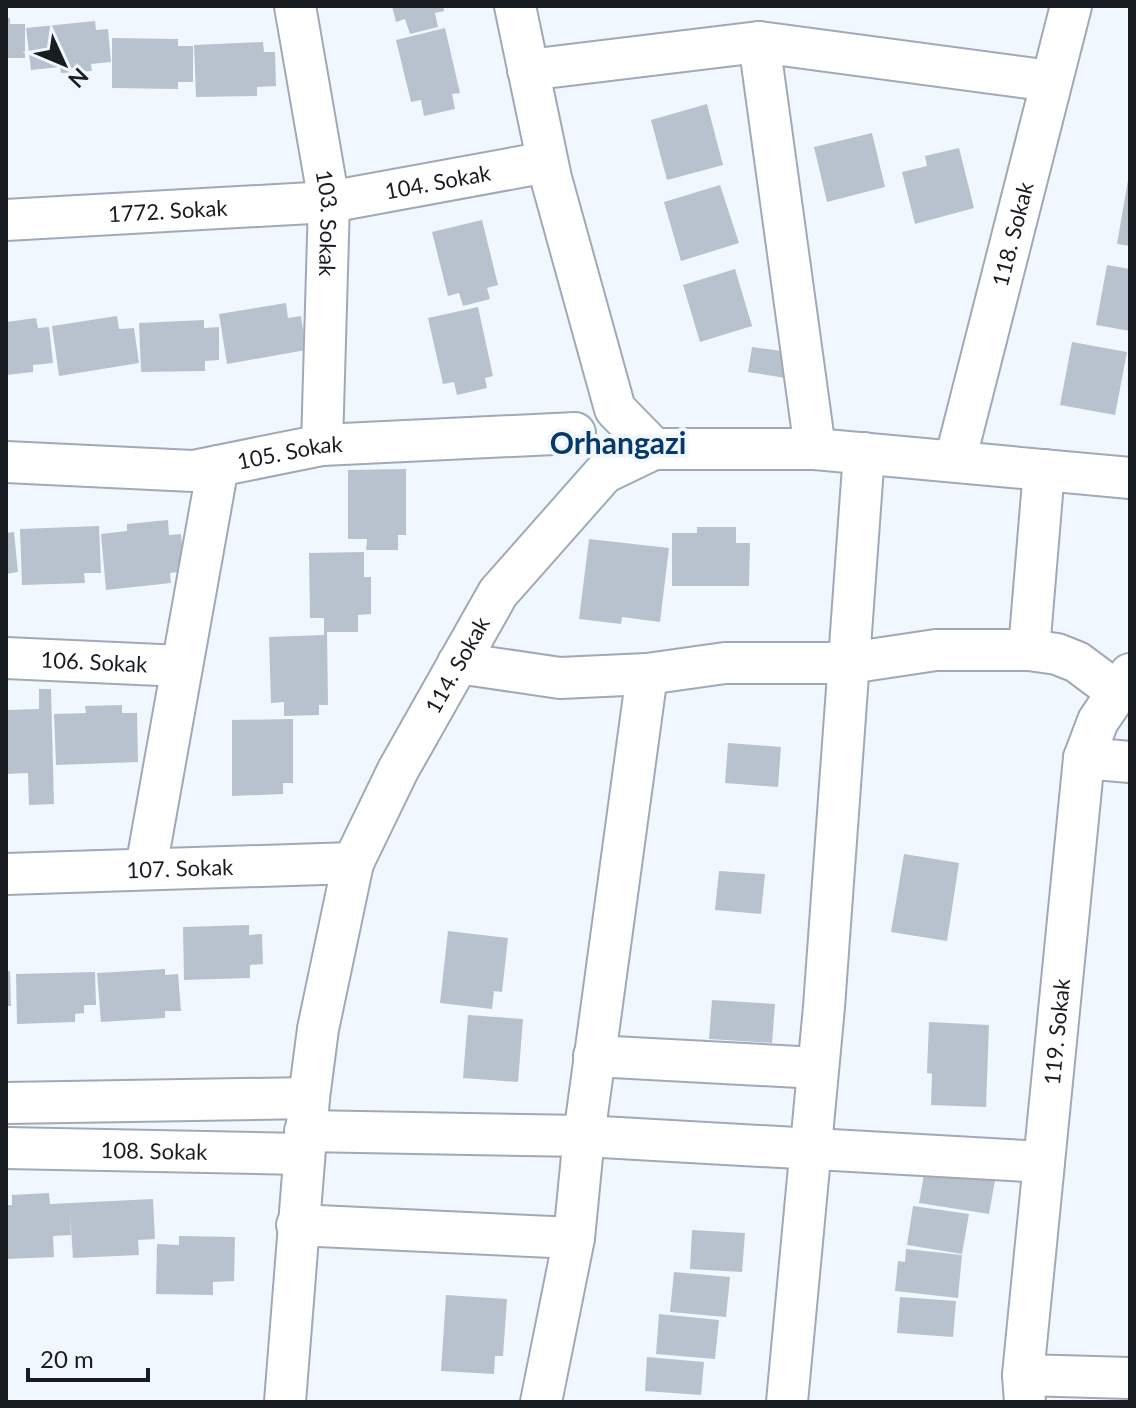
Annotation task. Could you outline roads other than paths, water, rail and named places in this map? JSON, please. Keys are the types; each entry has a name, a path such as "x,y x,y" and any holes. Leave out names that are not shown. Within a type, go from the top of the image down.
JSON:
{"street":[{"name":"103. Sokak","path":"295,6 329,202 322,445"},
{"path":"515,6 547,162 615,409 654,449 815,449 1130,478"},
{"name":"118. Sokak","path":"955,461 1071,6"},
{"path":"528,70 759,42 1051,81"},
{"path":"759,42 815,449"},
{"name":"104. Sokak","path":"329,202 547,162"},
{"name":"1772. Sokak","path":"6,220 329,202"},
{"path":"604,473 575,433 615,409"},
{"name":"105. Sokak","path":"6,462 193,471 322,445 575,433"},
{"name":"114. Sokak","path":"285,1402 297,1225 318,1029 353,863 398,770 498,593 604,473 654,449"},
{"path":"787,1402 818,1068 864,453"},
{"path":"146,868 218,466"},
{"path":"1029,650 1044,470"},
{"path":"458,663 560,678 647,674 725,663 849,663 936,650 1029,650 1057,654 1123,683"},
{"name":"106. Sokak","path":"6,658 182,666"},
{"path":"541,1402 574,1238 594,1056 647,674"},
{"name":"119. Sokak","path":"1024,1389 1084,758 1098,721 1123,683"},
{"path":"1084,758 1130,762"},
{"name":"107. Sokak","path":"6,874 353,863"},
{"path":"594,1056 818,1068"},
{"path":"6,1103 306,1128 584,1136 1044,1162"},
{"name":"108. Sokak","path":"6,1148 306,1128"},
{"path":"297,1225 574,1238"},
{"path":"1024,1389 1130,1378"}],"district":[{"name":"Orhangazi","path":"618,444"}]}
